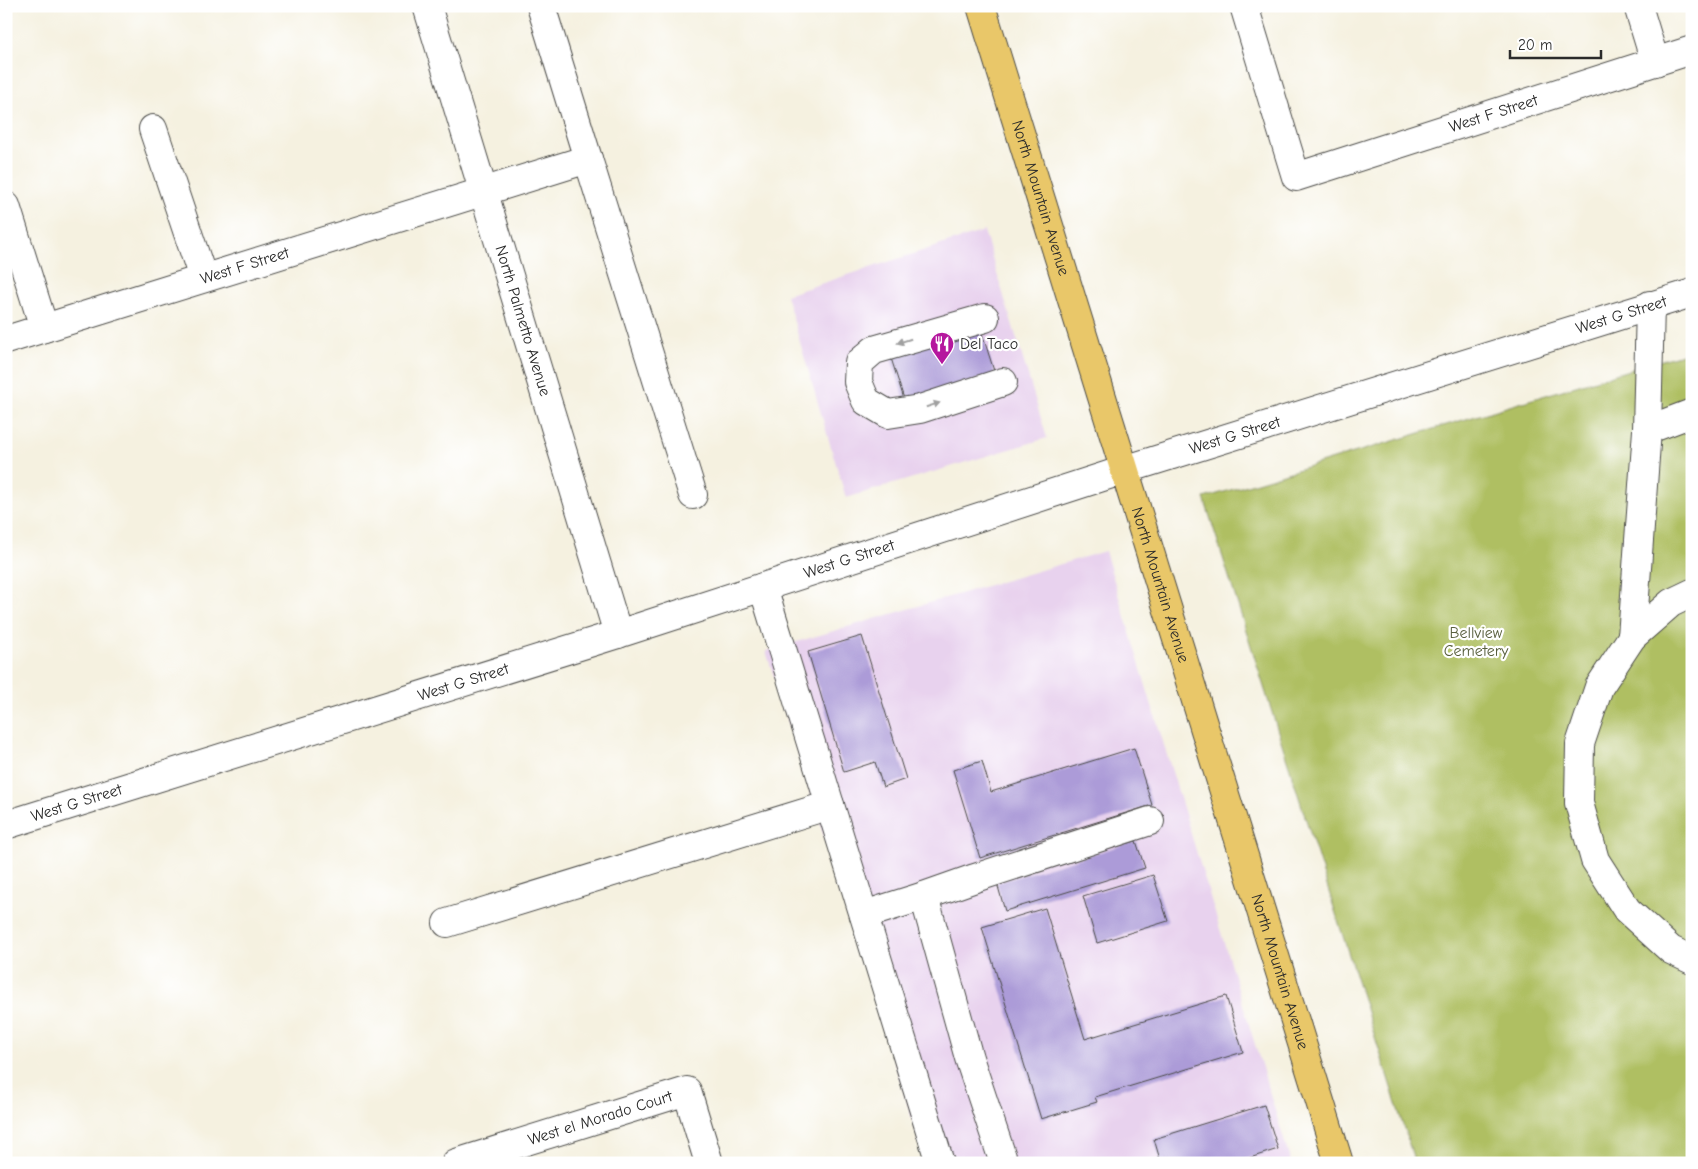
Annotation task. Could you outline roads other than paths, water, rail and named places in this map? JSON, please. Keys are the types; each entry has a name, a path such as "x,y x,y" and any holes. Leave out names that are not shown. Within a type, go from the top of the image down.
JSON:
{"main road":[{"name":"North Mountain Avenue","path":"981,6 1339,1163"}],"street":[{"name":"North Palmetto Avenue","path":"427,6 618,634"},
{"path":"542,6 693,496"},
{"name":"West F Street","path":"1244,6 1296,177 1692,50"},
{"path":"1638,6 1655,62"},
{"path":"153,130 203,278"},
{"name":"West F Street","path":"6,340 588,159"},
{"path":"6,206 44,328"},
{"name":"West G Street","path":"6,825 618,634 1124,470 1692,292"},
{"path":"1632,637 1647,430 1650,305"},
{"path":"985,318 874,350 859,363 858,382 866,401 888,414 920,408 1003,382"},
{"path":"1647,430 1692,413"},
{"path":"763,587 940,1163"},
{"path":"1692,593 1672,603 1632,637 1599,687 1580,744 1579,803 1595,860 1627,910 1671,950 1692,960"},
{"path":"447,923 830,805"},
{"path":"864,915 1150,821"},
{"path":"924,896 969,1058 1004,1163"},
{"name":"West el Morado Court","path":"456,1163 687,1091 708,1163"}],"place":[{"name":"Del Taco","path":"942,365"}],"park label":[{"name":"Bellview Cemetery","path":"1476,642"}]}
